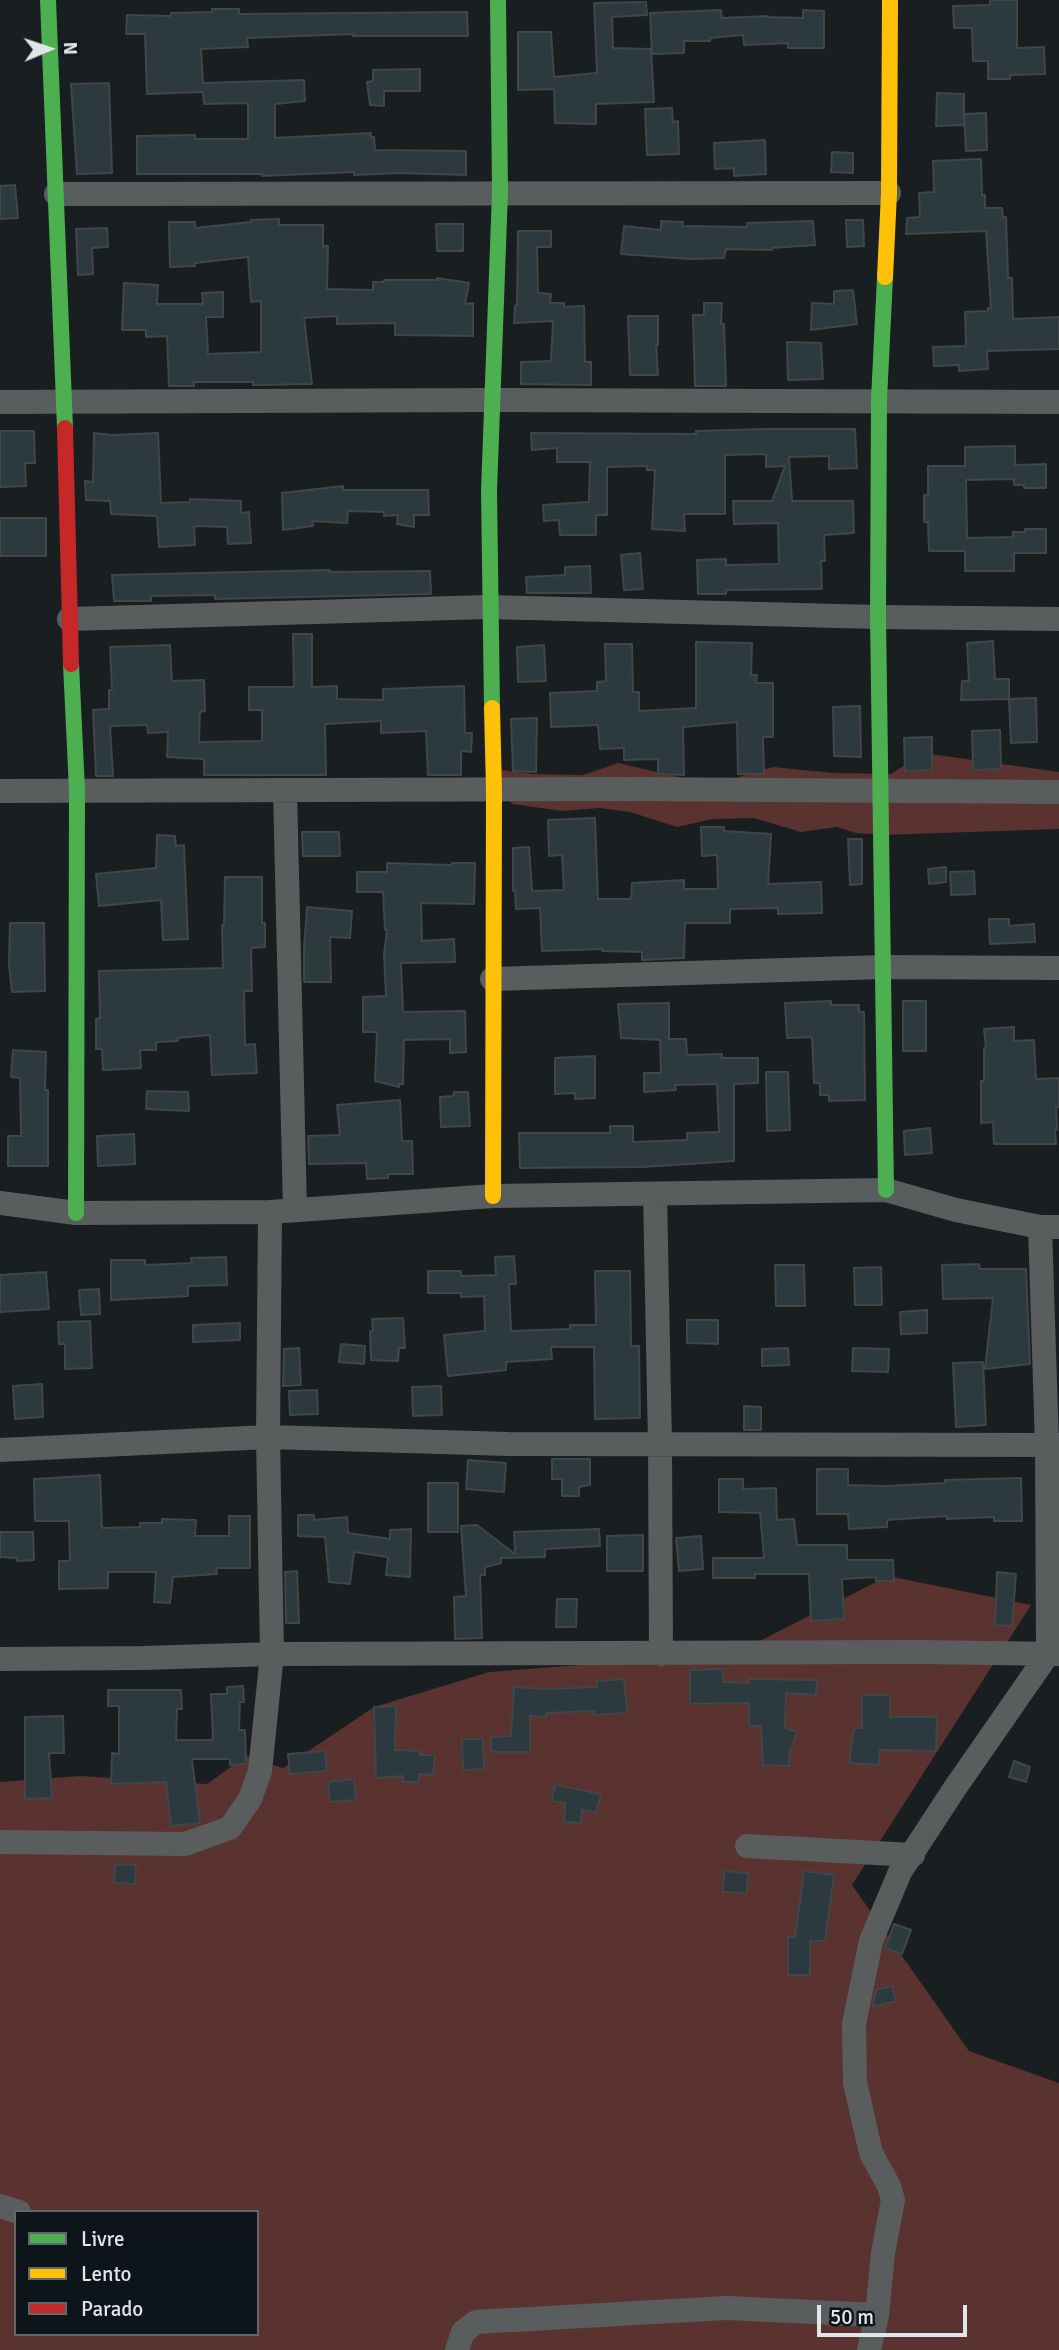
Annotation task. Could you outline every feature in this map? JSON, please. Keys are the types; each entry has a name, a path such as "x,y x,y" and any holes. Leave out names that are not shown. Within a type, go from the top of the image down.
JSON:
{"street":[{"path":"48,0 77,790 76,1213"},
{"path":"493,1196 494,790 488,607 500,192 498,0"},
{"path":"886,1190 878,617 880,400 889,193 890,0"},
{"path":"56,194 889,193"},
{"path":"0,402 1059,402"},
{"path":"69,619 488,607 1059,619"},
{"path":"0,1842 185,1844 230,1828 250,1799 260,1771 272,1654 268,1437 282,1211 285,790"},
{"path":"0,791 1059,792"},
{"path":"492,979 883,967 1059,968"},
{"path":"0,1203 76,1213 282,1211 493,1196 886,1190 956,1210 1050,1227 1054,1654 955,1788 900,1872 871,1941 854,2024 855,2083 871,2153 890,2186 893,2200 883,2253 877,2315 869,2350"},
{"path":"654,1194 660,1445 661,1654"},
{"path":"0,1450 268,1437 509,1444 1053,1445"},
{"path":"0,1659 272,1654 1054,1654"},
{"path":"747,1846 913,1855"},
{"path":"457,2350 463,2332 476,2322 727,2308 877,2315"}],"shaded area":[{"path":"923,753 1059,772 1059,829 882,835 856,833 837,827 801,832 754,818 713,819 677,827 630,812 599,808 563,811 512,804 493,780 502,770 532,774 583,775 618,763 699,782 719,783 773,767 834,773 891,774"},
{"path":"888,1576 1031,1605 852,1885 969,2051 1059,2083 1059,2350 0,2350 0,1782 80,1776 207,1784 246,1756 283,1768 374,1707 489,1672 736,1653"}],"building":[{"path":"990,0 1017,0 1017,48 1044,47 1045,74 988,79 988,61 973,61 972,28 954,28 953,6 990,5"},
{"path":"646,2 647,15 612,17 613,48 651,49 654,102 596,104 596,124 555,123 554,89 518,90 518,32 551,32 554,77 597,73 594,3"},
{"path":"212,9 239,9 239,14 467,12 468,36 353,34 247,38 248,47 201,49 203,83 304,80 305,101 275,104 275,138 371,133 375,150 466,151 466,175 354,175 354,172 262,176 137,174 137,136 195,135 195,139 248,139 248,103 204,104 203,92 147,94 145,34 126,34 127,15 171,16 171,13 212,12"},
{"path":"721,10 722,18 803,18 803,10 824,11 824,48 788,48 788,43 744,45 743,35 710,38 710,41 684,41 684,53 652,54 650,13"},
{"path":"420,69 420,91 384,91 384,106 370,105 367,82 373,81 373,70"},
{"path":"109,83 112,173 77,174 71,84"},
{"path":"937,93 964,94 964,125 936,126"},
{"path":"672,108 673,122 678,121 679,154 647,155 645,109"},
{"path":"986,113 987,150 966,151 964,114"},
{"path":"765,140 766,174 734,176 734,168 715,169 714,143"},
{"path":"832,152 853,153 853,173 831,172"},
{"path":"981,159 985,208 1002,208 1003,217 1006,217 1008,278 1012,278 1013,319 1059,317 1059,349 987,351 988,369 959,371 959,365 934,366 933,347 966,346 965,312 988,311 988,308 991,308 986,231 906,234 907,218 920,217 919,193 934,192 933,161"},
{"path":"15,185 18,218 0,219 0,186"},
{"path":"279,219 279,225 323,225 323,246 328,246 327,289 373,290 373,282 384,280 437,278 469,283 465,304 473,303 473,336 395,335 395,323 337,324 337,316 304,318 312,384 194,382 194,386 169,386 167,336 146,337 146,330 122,330 124,283 158,285 157,304 203,304 202,293 223,292 223,317 206,317 208,354 261,352 261,301 251,302 248,257 195,263 195,266 170,267 169,222 195,222 195,228"},
{"path":"846,220 863,220 864,246 847,247"},
{"path":"661,221 683,222 682,226 747,227 747,223 813,221 815,245 772,250 726,249 724,258 690,259 621,254 624,226 661,230"},
{"path":"436,224 463,224 463,251 437,251"},
{"path":"107,228 108,247 92,248 93,274 78,275 76,229"},
{"path":"518,231 551,231 551,247 537,247 538,293 551,294 550,303 564,303 564,307 584,306 585,362 591,362 591,385 521,384 521,362 551,361 553,321 514,323 517,305"},
{"path":"853,290 857,324 811,330 812,303 834,304 834,291"},
{"path":"704,303 722,303 726,386 695,386 693,315 704,315"},
{"path":"628,316 658,316 658,375 630,375"},
{"path":"787,342 821,343 823,379 788,380"},
{"path":"855,429 857,468 829,469 829,456 789,457 792,501 853,501 854,533 824,535 822,589 726,590 726,594 698,594 697,560 726,559 726,565 779,564 778,523 734,524 733,501 772,501 785,466 766,467 766,454 725,455 725,514 684,514 685,531 652,529 655,470 647,470 647,466 607,467 607,515 596,515 596,535 560,535 559,520 544,521 543,505 589,502 590,462 557,462 557,448 532,450 531,433 696,434 696,431"},
{"path":"0,431 34,431 35,463 25,463 26,486 0,487"},
{"path":"94,433 158,433 161,503 190,502 190,499 241,501 241,513 249,512 251,543 228,544 227,527 194,526 195,545 159,547 157,516 111,514 110,501 86,500 85,481 93,482"},
{"path":"1015,446 1015,465 1046,464 1046,488 1024,488 1024,485 1014,485 1014,479 966,480 967,538 1013,537 1013,532 1025,532 1025,529 1046,529 1046,553 1014,553 1014,571 965,571 965,551 929,551 928,522 924,522 928,466 965,466 965,447"},
{"path":"343,486 343,490 428,490 429,515 414,515 414,527 397,524 398,515 384,516 384,512 348,511 347,523 312,521 313,526 283,530 282,493"},
{"path":"0,518 46,518 46,556 0,556"},
{"path":"640,553 643,589 624,590 621,555"},
{"path":"590,566 591,593 527,593 526,577 565,575 565,567"},
{"path":"330,570 430,571 431,594 215,599 215,595 151,596 151,601 114,601 112,575"},
{"path":"293,634 312,634 312,687 337,686 337,699 383,700 383,689 464,686 465,733 472,733 471,752 461,751 461,775 428,775 426,731 381,733 381,721 325,724 326,775 204,775 204,759 167,757 168,732 148,733 147,725 110,726 113,776 96,776 93,710 109,709 109,690 112,690 110,647 170,645 172,681 204,680 205,711 200,712 199,742 262,741 262,710 249,710 249,687 294,687"},
{"path":"993,641 995,679 1009,679 1009,699 961,700 962,681 969,681 967,643"},
{"path":"696,642 752,643 751,675 757,675 756,683 773,683 773,737 763,737 764,774 738,774 737,722 683,727 684,775 658,774 658,759 624,760 624,748 600,749 598,725 551,727 550,693 597,691 597,682 606,681 605,644 632,644 633,692 639,692 639,711 696,708"},
{"path":"544,645 546,681 518,682 517,647"},
{"path":"1036,698 1037,742 1011,743 1009,699"},
{"path":"860,706 861,757 834,756 833,707"},
{"path":"537,718 536,772 513,771 511,719"},
{"path":"1000,730 1001,769 973,770 972,731"},
{"path":"932,737 932,770 905,771 904,738"},
{"path":"595,818 598,899 631,899 632,883 684,880 684,889 718,889 717,855 702,856 701,827 724,827 724,831 771,834 768,884 821,882 822,913 778,914 778,908 730,909 730,923 685,923 684,958 642,960 642,952 602,949 542,951 540,908 516,909 513,891 513,848 529,847 532,891 564,890 562,855 549,856 548,820"},
{"path":"302,832 339,832 340,856 303,856"},
{"path":"157,835 175,836 176,846 184,845 188,939 163,940 161,900 99,906 96,874 156,868"},
{"path":"848,839 862,839 862,884 850,885"},
{"path":"387,863 475,863 474,904 421,903 422,941 454,939 455,962 401,963 403,1012 465,1011 466,1052 450,1053 450,1039 404,1040 403,1084 399,1084 399,1087 375,1081 377,1032 363,1032 363,997 386,996 384,954 387,930 383,892 357,892 357,872 387,872"},
{"path":"946,867 946,882 929,884 928,869"},
{"path":"974,871 975,894 951,895 950,872"},
{"path":"225,877 262,877 265,947 251,948 252,991 244,991 245,1045 255,1044 257,1073 212,1075 210,1035 156,1042 156,1050 140,1050 141,1068 103,1070 102,1049 96,1049 96,1019 100,1018 99,971 223,968"},
{"path":"307,907 352,911 350,938 330,937 331,982 304,982"},
{"path":"989,919 1009,919 1009,926 1034,924 1035,942 990,944"},
{"path":"10,923 44,923 45,991 12,992 9,964"},
{"path":"831,1001 831,1005 859,1005 859,1012 864,1012 865,1100 829,1101 829,1095 820,1095 820,1083 814,1083 812,1037 787,1038 785,1003"},
{"path":"903,1001 926,1001 926,1051 903,1051"},
{"path":"669,1003 669,1039 686,1039 687,1055 722,1054 722,1058 758,1058 758,1083 734,1084 734,1161 643,1167 520,1168 519,1133 610,1133 610,1126 633,1126 633,1142 687,1140 687,1133 719,1132 717,1084 675,1085 676,1090 644,1092 644,1073 661,1073 660,1040 621,1038 618,1004"},
{"path":"1014,1027 1014,1041 1034,1040 1036,1079 1059,1078 1056,1144 994,1144 993,1122 981,1123 981,1081 984,1081 986,1048 984,1029"},
{"path":"13,1050 46,1052 48,1166 8,1166 8,1136 21,1136 20,1078 11,1077"},
{"path":"595,1056 595,1098 575,1099 575,1093 555,1094 555,1058"},
{"path":"766,1072 788,1072 790,1130 767,1131"},
{"path":"147,1091 188,1092 189,1111 146,1109"},
{"path":"454,1092 468,1092 470,1126 441,1127 440,1097 453,1096"},
{"path":"400,1100 402,1141 412,1141 413,1174 388,1174 388,1178 367,1179 366,1163 309,1164 308,1136 340,1135 337,1105"},
{"path":"930,1128 932,1153 905,1155 904,1131"},
{"path":"134,1134 135,1164 98,1166 97,1136"},
{"path":"514,1256 516,1284 509,1284 511,1331 570,1329 570,1325 596,1325 595,1271 630,1271 631,1346 639,1346 640,1418 595,1419 594,1347 551,1347 552,1359 506,1362 506,1370 448,1376 444,1335 485,1331 484,1296 461,1297 461,1293 428,1293 428,1271 461,1271 461,1276 496,1275 495,1257"},
{"path":"226,1257 227,1285 188,1286 188,1296 111,1300 111,1260 145,1260 145,1265 192,1263 191,1258"},
{"path":"979,1264 980,1269 1026,1269 1030,1364 985,1369 993,1298 943,1299 942,1265"},
{"path":"775,1265 804,1265 805,1306 776,1306"},
{"path":"881,1267 882,1305 855,1305 854,1268"},
{"path":"46,1272 49,1309 0,1312 0,1275"},
{"path":"99,1289 100,1314 81,1315 79,1290"},
{"path":"927,1310 927,1333 901,1334 900,1312"},
{"path":"403,1318 405,1348 399,1348 398,1361 371,1360 372,1319"},
{"path":"687,1320 718,1320 718,1344 687,1343"},
{"path":"90,1321 92,1368 65,1369 65,1344 59,1344 58,1322"},
{"path":"240,1323 240,1340 193,1342 193,1325"},
{"path":"341,1344 365,1346 364,1364 339,1362"},
{"path":"299,1348 301,1385 283,1386 284,1349"},
{"path":"788,1348 789,1365 762,1366 762,1349"},
{"path":"853,1348 889,1349 888,1372 852,1371"},
{"path":"983,1362 986,1425 956,1427 953,1363"},
{"path":"42,1384 43,1417 15,1419 13,1386"},
{"path":"441,1386 442,1415 413,1416 412,1387"},
{"path":"317,1390 318,1414 290,1415 289,1391"},
{"path":"744,1406 761,1407 761,1430 744,1430"},
{"path":"552,1459 590,1459 590,1485 579,1487 579,1496 562,1496 562,1479 552,1479"},
{"path":"468,1460 506,1463 504,1492 466,1489"},
{"path":"817,1469 848,1469 848,1485 886,1486 945,1483 945,1480 1021,1478 1022,1521 994,1521 994,1517 947,1519 947,1516 887,1520 887,1527 849,1529 848,1514 817,1514"},
{"path":"100,1475 102,1528 140,1527 140,1523 162,1523 162,1519 196,1520 195,1536 229,1536 229,1516 250,1516 250,1568 216,1568 217,1574 173,1577 170,1603 154,1602 156,1572 108,1572 108,1588 59,1589 59,1561 70,1561 69,1521 35,1521 34,1479"},
{"path":"719,1479 743,1479 743,1489 776,1488 777,1520 794,1519 797,1545 847,1545 847,1560 893,1560 894,1581 876,1581 876,1577 842,1579 844,1619 811,1621 809,1574 755,1574 755,1578 713,1578 713,1558 764,1558 760,1513 719,1512"},
{"path":"428,1483 458,1483 458,1532 428,1532"},
{"path":"298,1515 314,1515 314,1520 347,1517 348,1533 390,1539 390,1530 411,1529 410,1577 386,1575 388,1557 354,1552 350,1584 329,1582 325,1537 298,1536"},
{"path":"477,1525 515,1554 514,1532 599,1529 600,1546 545,1549 545,1557 501,1558 501,1563 485,1567 485,1575 480,1575 482,1638 455,1639 454,1597 466,1596 461,1526"},
{"path":"0,1532 33,1532 34,1560 17,1561 17,1558 0,1557"},
{"path":"643,1535 643,1571 607,1571 607,1536"},
{"path":"701,1536 703,1569 679,1571 676,1538"},
{"path":"297,1571 299,1623 286,1623 285,1572"},
{"path":"997,1572 1016,1574 1012,1626 995,1625"},
{"path":"557,1599 577,1599 576,1627 556,1627"},
{"path":"723,1669 723,1682 749,1683 749,1679 817,1680 816,1695 786,1693 785,1728 797,1732 790,1751 789,1766 763,1765 761,1726 749,1726 749,1703 690,1704 690,1670"},
{"path":"624,1679 627,1713 594,1715 594,1711 546,1713 546,1717 530,1716 530,1752 491,1752 491,1737 511,1736 514,1687 597,1687 597,1681"},
{"path":"243,1686 244,1702 240,1702 239,1730 245,1730 246,1764 230,1765 230,1759 192,1759 200,1823 171,1826 166,1782 111,1784 112,1753 119,1754 119,1706 108,1706 108,1690 181,1690 182,1709 177,1709 176,1740 213,1740 211,1694 227,1694 227,1687"},
{"path":"862,1695 890,1695 890,1717 937,1717 936,1751 880,1750 879,1765 849,1763 854,1728 862,1728"},
{"path":"396,1706 395,1750 420,1751 420,1755 435,1755 433,1775 419,1774 419,1782 403,1782 403,1776 376,1778 374,1707"},
{"path":"63,1716 64,1753 49,1753 52,1798 25,1799 25,1717"},
{"path":"462,1739 483,1739 484,1769 463,1770"},
{"path":"325,1751 327,1771 290,1774 288,1754"},
{"path":"1014,1761 1030,1767 1026,1782 1009,1777"},
{"path":"354,1779 356,1800 330,1802 328,1782"},
{"path":"555,1785 601,1794 596,1813 582,1810 581,1823 564,1822 565,1803 552,1801"},
{"path":"115,1864 136,1865 135,1884 114,1883"},
{"path":"724,1871 748,1873 747,1893 723,1892"},
{"path":"804,1871 834,1875 825,1941 810,1941 810,1975 788,1975 788,1937 795,1937"},
{"path":"894,1924 911,1930 902,1954 885,1948"},
{"path":"892,1986 896,2001 873,2007 876,1990"}],"traffic: fast":[{"path":"48,0 65,428"},
{"path":"492,708 489,491 500,192 498,0"},
{"path":"885,277 879,400 878,617 886,1190"},
{"path":"71,664 77,790 76,1213"}],"traffic: slow":[{"path":"885,277 889,193 890,0"},
{"path":"492,708 493,1196"}],"traffic: jam":[{"path":"65,428 71,664"}]}
